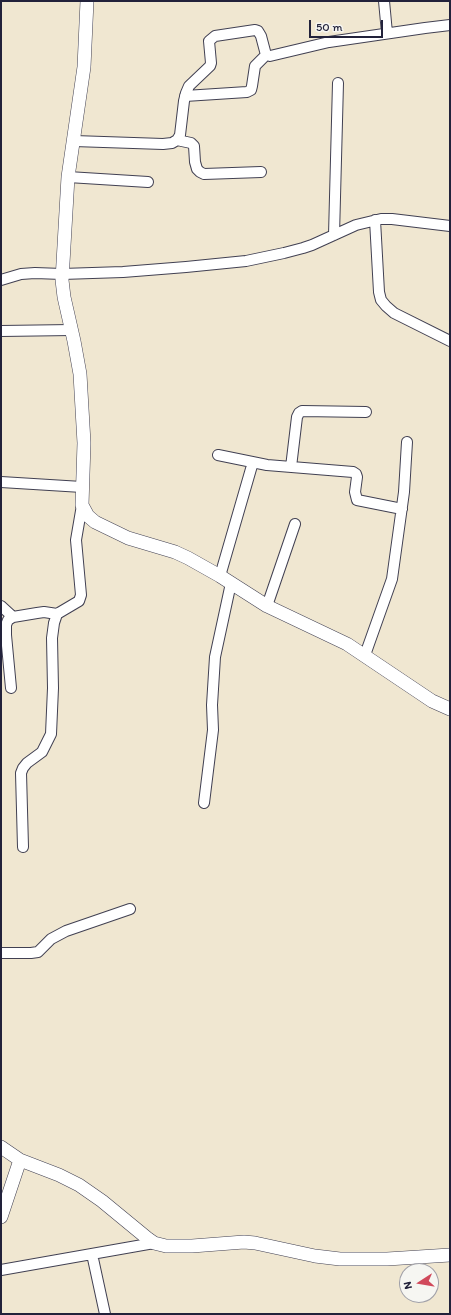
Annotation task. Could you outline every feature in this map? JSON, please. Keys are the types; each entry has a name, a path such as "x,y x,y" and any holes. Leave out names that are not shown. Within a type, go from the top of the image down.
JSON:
{"street":[{"path":"11,688 6,625 8,620 13,617 44,612 57,614 79,601 81,595 76,540 82,505 84,428 80,374 64,297 62,274 68,177 84,67 87,1"},
{"path":"384,1 388,34"},
{"path":"185,96 247,92 251,90 255,66 266,55 274,55 329,42 450,25"},
{"path":"74,141 162,144 172,143 177,140 180,135 185,96 189,86 210,66 209,41 215,36 255,30 258,31 261,36 266,55"},
{"path":"334,235 338,82"},
{"path":"177,140 191,143 194,146 197,169 204,174 261,172"},
{"path":"68,177 148,182"},
{"path":"1,280 21,274 131,272 246,261 303,248 356,224 375,220 392,219 450,226"},
{"path":"375,220 379,292 381,300 394,313 450,341"},
{"path":"1,331 72,330"},
{"path":"291,467 297,417 299,413 302,411 366,412"},
{"path":"366,656 392,578 404,492 407,442"},
{"path":"218,455 267,465 353,472 357,477 355,492 358,500 402,509"},
{"path":"204,803 213,730 212,705 215,658 225,580 253,462"},
{"path":"1,482 82,487"},
{"path":"82,505 88,516 95,522 128,538 175,552 267,606 347,644 432,701 450,708"},
{"path":"267,606 295,524"},
{"path":"1,606 13,617"},
{"path":"23,847 21,773 27,763 42,752 51,734 53,688 52,638 57,614"},
{"path":"1,953 38,952 51,939 66,931 130,909"},
{"path":"1,1147 20,1160 59,1175 79,1185 102,1201 147,1238 160,1245"},
{"path":"1,1217 20,1160"},
{"path":"1,1270 92,1254 160,1245 192,1246 244,1242 315,1256 340,1259 387,1259 450,1255"},
{"path":"92,1254 105,1314"}]}
